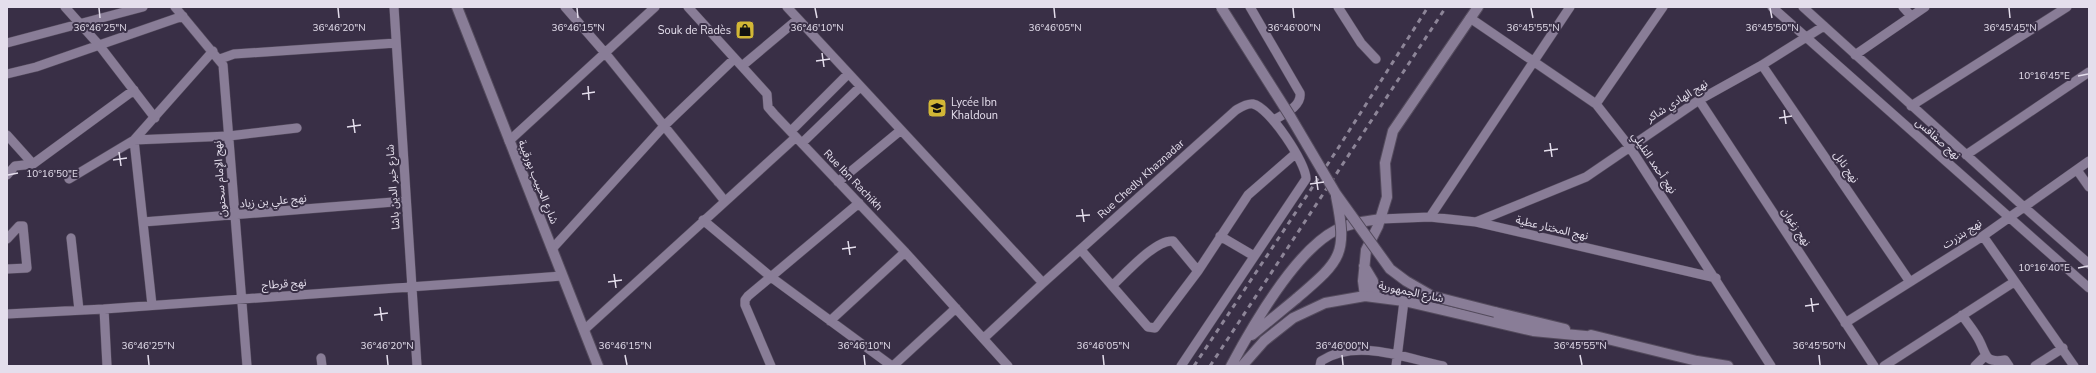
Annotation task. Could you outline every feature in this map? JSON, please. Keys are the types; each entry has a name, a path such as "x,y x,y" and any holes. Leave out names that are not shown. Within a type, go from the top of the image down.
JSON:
{"main road":[{"name":"شارع الحبيب بورقيبة","path":"457,7 598,366"},
{"path":"1221,7 1290,116 1336,194 1390,269 1406,281 1432,296 1700,364 1728,366"},
{"path":"1365,296 1363,282 1366,250 1381,219 1387,197 1386,163 1393,131 1478,7"},
{"path":"1245,341 1327,272 1340,252 1342,230 1336,194"},
{"path":"1231,366 1245,341 1290,272 1315,244 1337,229 1350,224 1381,219"},
{"path":"1364,266 1373,280 1375,296"},
{"name":"شارع الجمهورية","path":"1242,366 1264,341 1293,318 1325,304 1365,296 1375,296 1404,301 1526,330 1596,337"}],"street":[{"path":"65,7 79,25 99,45 155,118"},
{"path":"7,43 143,7"},
{"name":"نهج الإمام سحنون","path":"175,7 224,65 247,366"},
{"name":"شارع خير الدين باشا","path":"394,7 417,366"},
{"path":"565,7 606,54 724,200"},
{"path":"509,141 656,7"},
{"name":"Rue Ibn Rachikh","path":"688,7 767,94 770,109 905,252 1008,366"},
{"path":"787,7 1043,283"},
{"path":"1180,366 1306,179 1305,169 1274,120 1296,106 1299,100 1300,92 1250,7"},
{"path":"1338,7 1361,43 1376,59"},
{"path":"1430,217 1570,7"},
{"path":"1596,104 1663,7"},
{"name":"نهج صفاقس","path":"1772,7 2008,218 2089,288"},
{"name":"نهج صفاقس","path":"1803,7 1911,106 2089,264"},
{"path":"1903,7 1911,16"},
{"path":"1855,55 1925,7"},
{"path":"1911,106 2067,7"},
{"path":"7,74 36,67 183,16"},
{"name":"نهج أحمد التليلي","path":"1470,18 1596,104 1629,146 1716,278 1771,366"},
{"path":"742,66 798,19"},
{"name":"نهج الهادي شاكر","path":"1476,222 1577,182 1699,100 1762,65 1824,26"},
{"path":"220,59 234,54 396,43"},
{"path":"70,179 134,140 213,51"},
{"path":"552,249 664,126 734,59"},
{"name":"نهج نابل","path":"1762,65 1910,282"},
{"path":"1966,155 2089,72"},
{"path":"796,137 848,74"},
{"path":"584,330 724,200 796,137 860,87"},
{"path":"7,175 16,166 33,164 134,90"},
{"name":"نهج زغوان","path":"1699,100 1874,366"},
{"name":"Rue Chedly Khaznadar","path":"984,338 1043,283 1236,110 1244,105 1253,104 1264,109 1274,120"},
{"path":"134,140 229,136 297,128"},
{"path":"838,182 901,130"},
{"path":"7,136 33,164"},
{"path":"134,140 152,305"},
{"path":"1081,250 1148,327 1155,328 1198,271 1248,195 1295,154"},
{"name":"نهج بنزرت","path":"1845,323 1983,236 2089,161"},
{"path":"2077,170 2089,187"},
{"name":"نهج علي بن زياد","path":"143,222 235,216 406,201"},
{"path":"771,366 745,305 745,300 859,203"},
{"name":"نهج المختار عطية","path":"1381,219 1430,217 1476,222 1716,278"},
{"path":"704,220 771,277 892,366 956,308"},
{"path":"7,239 19,226 23,226 27,268 7,269"},
{"path":"1220,236 1254,256"},
{"path":"1983,236 2014,282 2063,348 2074,366"},
{"path":"71,238 79,310"},
{"path":"1112,286 1158,244 1168,240 1173,241 1198,271"},
{"path":"830,321 905,252"},
{"name":"نهج قرطاج","path":"7,314 104,309 562,276"},
{"path":"1887,365 2014,282"},
{"path":"1396,366 1404,301"},
{"path":"104,309 107,366"},
{"path":"1962,315 1981,343 1986,356 1994,362 2005,360 2009,366"},
{"path":"2035,366 2063,348"},
{"path":"1320,366 1322,361 1326,358 1353,350 1397,356 1443,366"},
{"path":"1975,366 1986,356"}],"railway":[{"path":"1194,366 1335,153 1428,7"},
{"path":"1210,366 1446,7"}],"place":[{"name":"Souk de Radès","path":"745,30"},
{"name":"Lycée Ibn Khaldoun","path":"937,108"}]}
